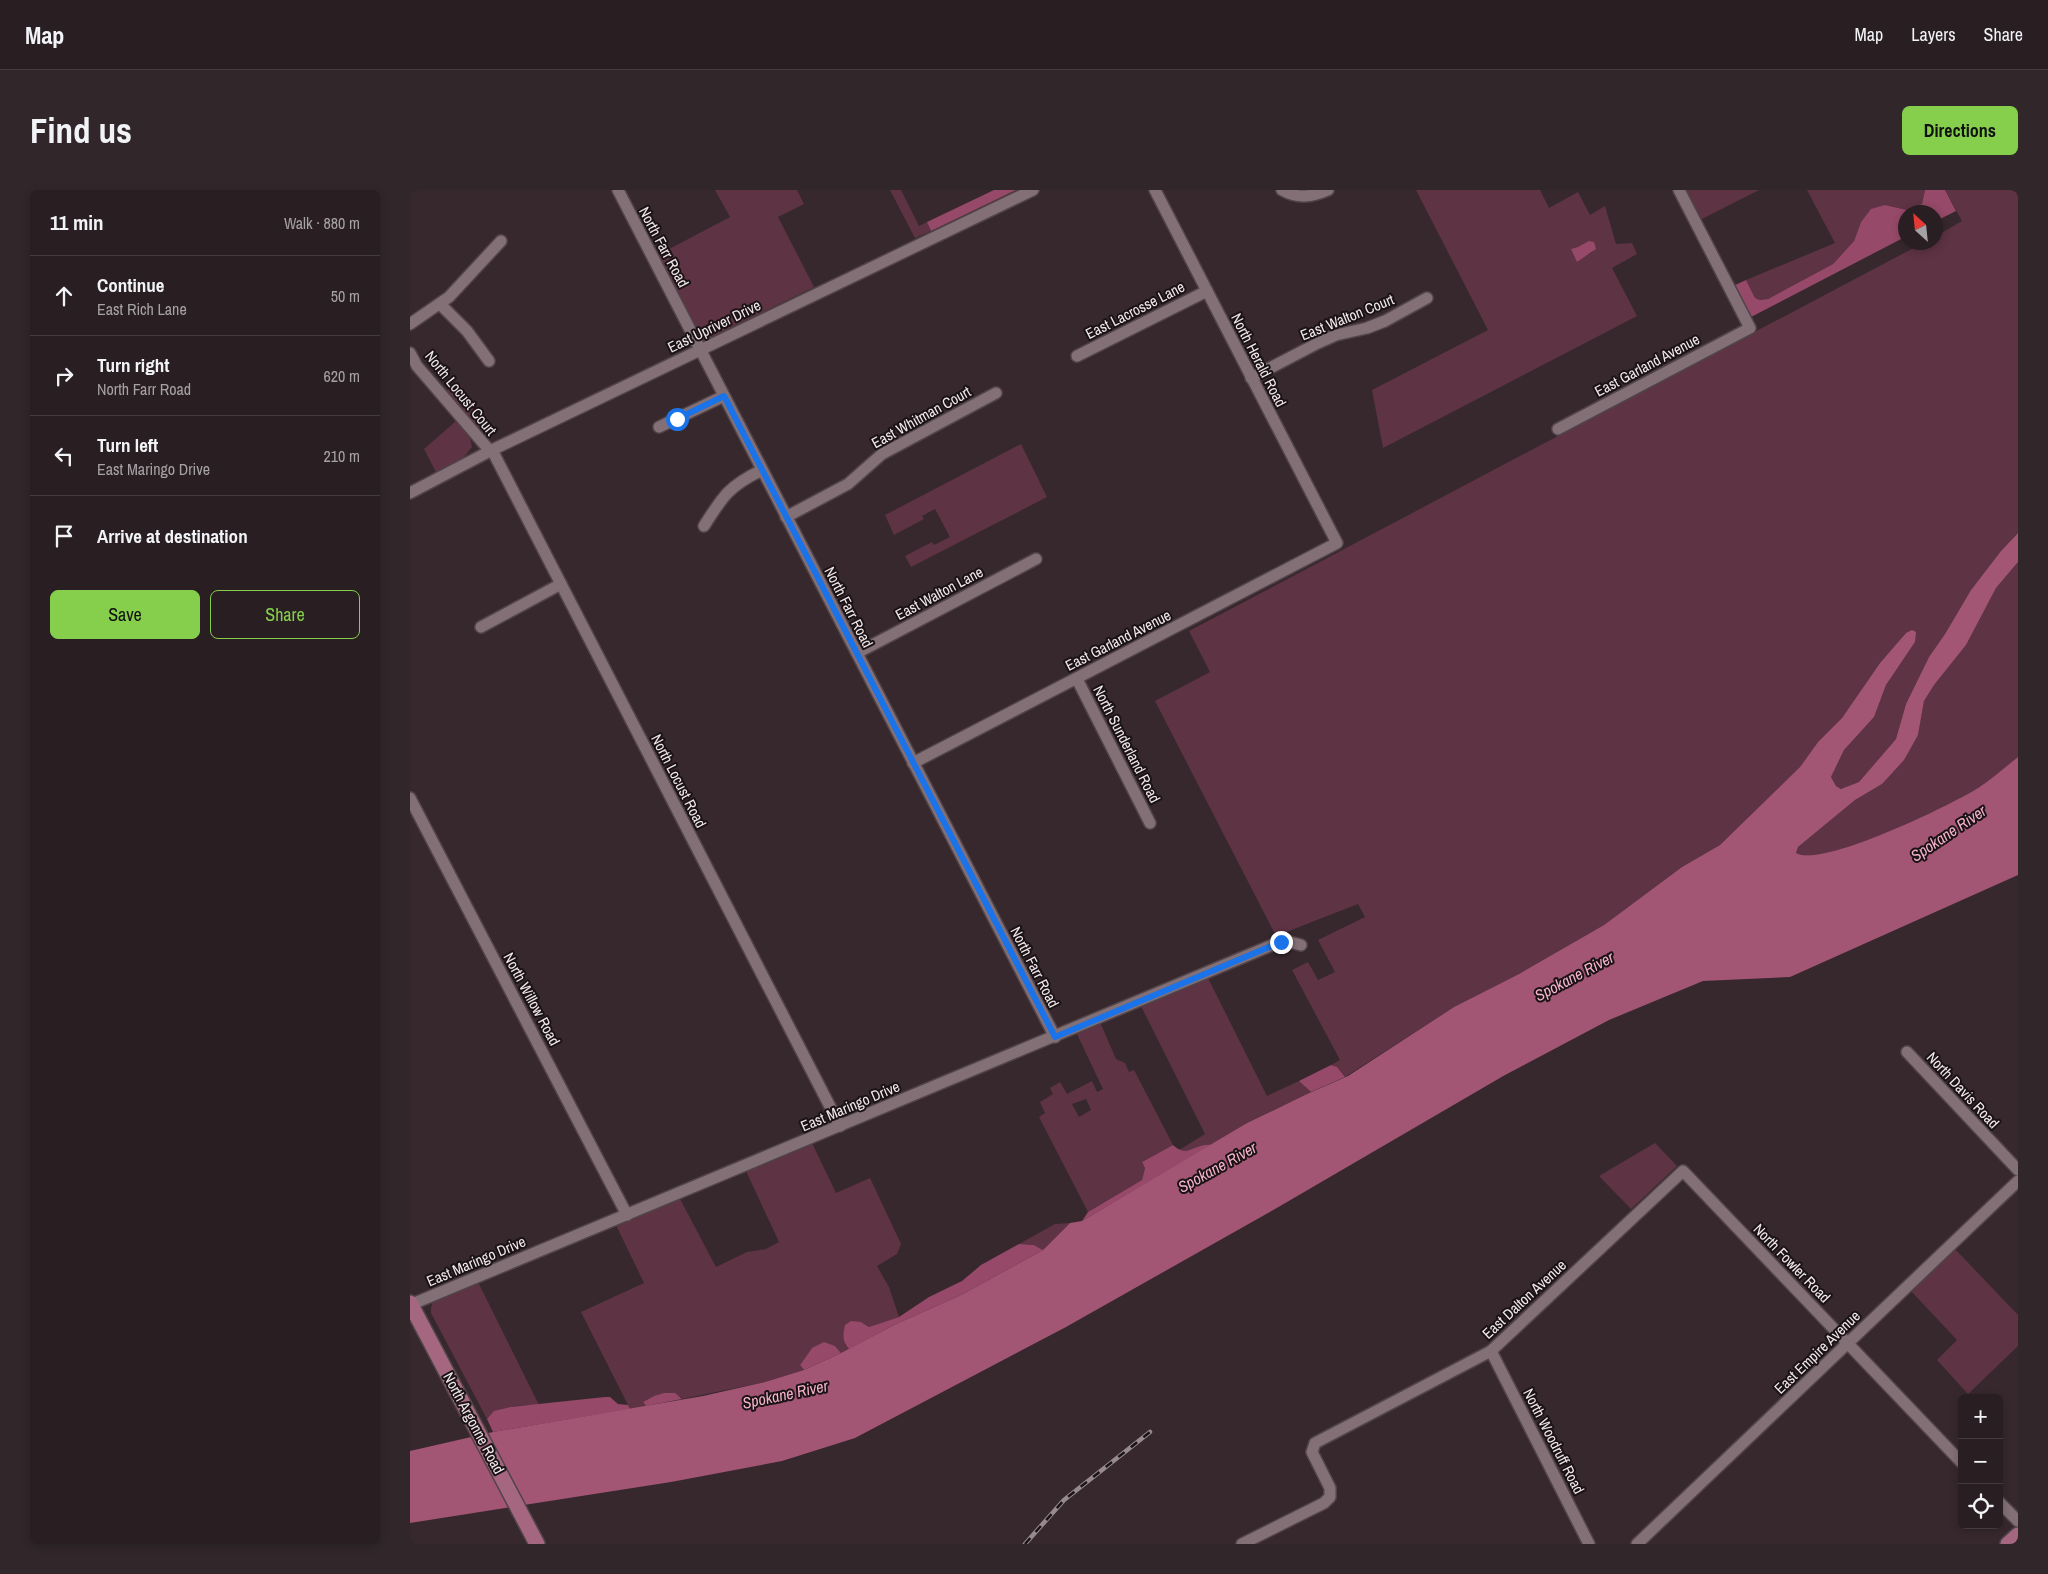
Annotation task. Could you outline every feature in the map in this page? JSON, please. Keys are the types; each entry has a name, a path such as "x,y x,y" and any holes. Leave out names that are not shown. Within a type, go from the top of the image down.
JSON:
{"main road":[{"name":"North Argonne Road","path":"410,1304 534,1537"},
{"path":"2008,1544 2018,1534"}],"street":[{"path":"619,192 632,190"},
{"name":"East Upriver Drive","path":"410,493 491,451 1033,190"},
{"name":"North Herald Road","path":"1155,190 1336,543"},
{"path":"1282,190 1296,196 1316,195 1328,190"},
{"name":"East Garland Avenue","path":"1558,429 1750,328 1680,190"},
{"name":"North Farr Road","path":"619,192 1055,1037"},
{"path":"410,324 449,297 501,241"},
{"name":"East Lacrosse Lane","path":"1077,356 1207,291"},
{"name":"East Walton Court","path":"1252,378 1318,343 1336,335 1367,328 1385,321 1427,298"},
{"path":"440,304 467,330 489,361"},
{"name":"North Locust Court","path":"410,353 417,366 491,451"},
{"name":"East Whitman Court","path":"786,517 848,484 882,454 996,393"},
{"path":"659,427 724,396"},
{"name":"North Locust Road","path":"491,451 840,1126"},
{"path":"704,526 727,491 741,480 762,470"},
{"name":"East Garland Avenue","path":"913,762 1077,679 1336,543"},
{"name":"East Walton Lane","path":"856,653 1036,559"},
{"path":"481,627 561,584"},
{"name":"North Sunderland Road","path":"1077,679 1150,822"},
{"name":"North Willow Road","path":"410,798 627,1215"},
{"name":"East Maringo Drive","path":"410,1304 1277,943 1286,941 1301,945"},
{"name":"North Davis Road","path":"1907,1052 2018,1170"},
{"name":"North Fowler Road","path":"1683,1171 1958,1459"},
{"name":"East Dalton Avenue","path":"1242,1544 1324,1503 1331,1495 1331,1490 1314,1458 1312,1447 1320,1439 1491,1351 1683,1171"},
{"name":"East Empire Avenue","path":"1637,1544 2018,1181"},
{"name":"North Woodruff Road","path":"1491,1351 1590,1544"},
{"path":"2003,1506 2018,1521"}],"shaded area":[{"path":"715,190 797,190 804,204 778,217 814,287 701,342 656,256 730,217"},
{"path":"890,190 901,190 919,226 927,222 931,231 915,238"},
{"path":"994,190 1016,190 931,231 927,222"},
{"path":"1416,190 1540,190 1549,208 1578,192 1590,215 1605,206 1616,244 1632,243 1637,254 1612,268 1637,316 1383,448 1372,390 1488,330","holes":["1578,248 1593,252 1581,258 1571,249"]},
{"path":"1685,190 1759,190 1700,220"},
{"path":"1807,190 1925,190 1922,204 1898,205 1898,208 1885,205 1861,222 1854,241 1833,264 1768,299 1760,300 1755,298 1746,280 1835,243"},
{"path":"1925,190 1945,190 1956,211 1943,218 1943,205 1920,205 1922,204"},
{"path":"1945,190 2018,190 2018,533 2001,551 1971,590 1929,657 1906,704 1896,739 1859,782 1842,789 1836,786 1831,777 1844,750 1874,717 1886,685 1915,642 1906,633 1880,663 1842,718 1818,742 1800,767 1720,845 1682,867 1604,925 1519,974 1454,1007 1345,1077 1337,1067 1331,1065 1340,1060 1292,970 1308,962 1318,980 1335,972 1318,940 1365,917 1358,904 1276,936 1155,701 1210,672 1189,631 1910,250 1943,250 1943,232 1962,221"},
{"path":"1885,205 1898,208 1898,241 1751,317 1733,286 1746,280 1755,298 1760,300 1768,299 1833,264 1854,241 1861,222 1871,209"},
{"path":"1589,241 1594,242 1596,249 1577,262 1571,249"},
{"path":"460,384 488,438 484,436 445,391"},
{"path":"456,421 470,438 472,447 464,457 436,472 424,449"},
{"path":"1021,444 1047,497 911,567 905,556 932,542 934,545 950,537 935,509 922,516 924,519 894,535 885,515"},
{"path":"2018,562 2018,757 1978,788 1916,820 1858,844 1832,852 1810,855 1796,853 1798,847 1855,800 1882,784 1918,735 1924,701 1934,685 1966,645 1996,588"},
{"path":"1207,976 1267,1096 1299,1081 1311,1092 1247,1123 1211,1145 1183,1151 1179,1150 1205,1134 1140,1004"},
{"path":"1100,1022 1116,1059 1125,1063 1129,1072 1134,1070 1173,1145 1142,1162 1145,1168 1142,1180 1088,1212 1039,1117 1045,1113 1040,1102 1053,1094 1050,1088 1060,1082 1067,1094 1092,1081 1097,1092 1103,1089 1076,1032","holes":["1086,1099 1091,1110 1079,1117 1072,1104"]},
{"path":"1331,1065 1337,1067 1345,1077 1311,1092 1299,1081"},
{"path":"812,1143 836,1193 870,1178 901,1244 897,1254 877,1266 889,1287 899,1317 869,1327 861,1322 845,1345 849,1349 841,1353 835,1346 812,1348 800,1365 804,1370 765,1382 682,1399 681,1397 654,1396 643,1402 646,1406 630,1409 581,1312 644,1283 615,1223 679,1197 716,1267 747,1252 766,1249 779,1242 745,1169"},
{"path":"1655,1143 1677,1166 1631,1209 1599,1176"},
{"path":"1173,1145 1178,1149 1187,1151 1200,1146 1211,1145 1082,1221 1088,1212 1142,1180 1145,1168 1142,1162"},
{"path":"1070,1223 1043,1250 1034,1245 1019,1244 1055,1224"},
{"path":"1019,1244 1034,1245 1043,1250 961,1295 896,1324 849,1349 845,1344 844,1328 851,1321 861,1322 869,1327 899,1317 929,1297 962,1281 981,1265"},
{"path":"1954,1248 2018,1315 2018,1346 1968,1394 1937,1360 1957,1340 1910,1290"},
{"path":"477,1280 539,1405 504,1408 487,1419 431,1313 433,1301"},
{"path":"824,1342 835,1346 841,1353 804,1370 800,1365 812,1348"},
{"path":"664,1393 675,1393 682,1399 646,1406 643,1402 654,1396"},
{"path":"610,1397 618,1404 628,1405 630,1409 493,1432 487,1419 494,1411 510,1407"}],"water":[{"name":"Spokane River","path":"2018,533 2018,562 1996,588 1966,645 1934,685 1924,701 1918,735 1904,760 1882,784 1855,800 1798,847 1796,853 1810,855 1832,852 1858,844 1915,820 1978,788 2018,757 2018,875 1790,977 1703,981 1609,1020 1505,1075 1275,1209 1066,1327 855,1438 782,1461 671,1482 410,1523 410,1451 493,1432 703,1396 765,1382 804,1370 896,1324 961,1295 1043,1250 1070,1223 1082,1221 1247,1123 1348,1076 1454,1007 1519,974 1604,925 1682,867 1720,845 1800,767 1818,742 1842,718 1880,663 1906,633 1912,630 1916,632 1915,642 1886,685 1874,717 1844,750 1831,777 1836,786 1841,789 1859,782 1896,739 1906,704 1929,657 1971,590 2001,551"}],"railway":[{"path":"1025,1544 1064,1500 1150,1432"}],"route":[{"path":"677,419 724,396 1055,1037 1281,942"}]}
